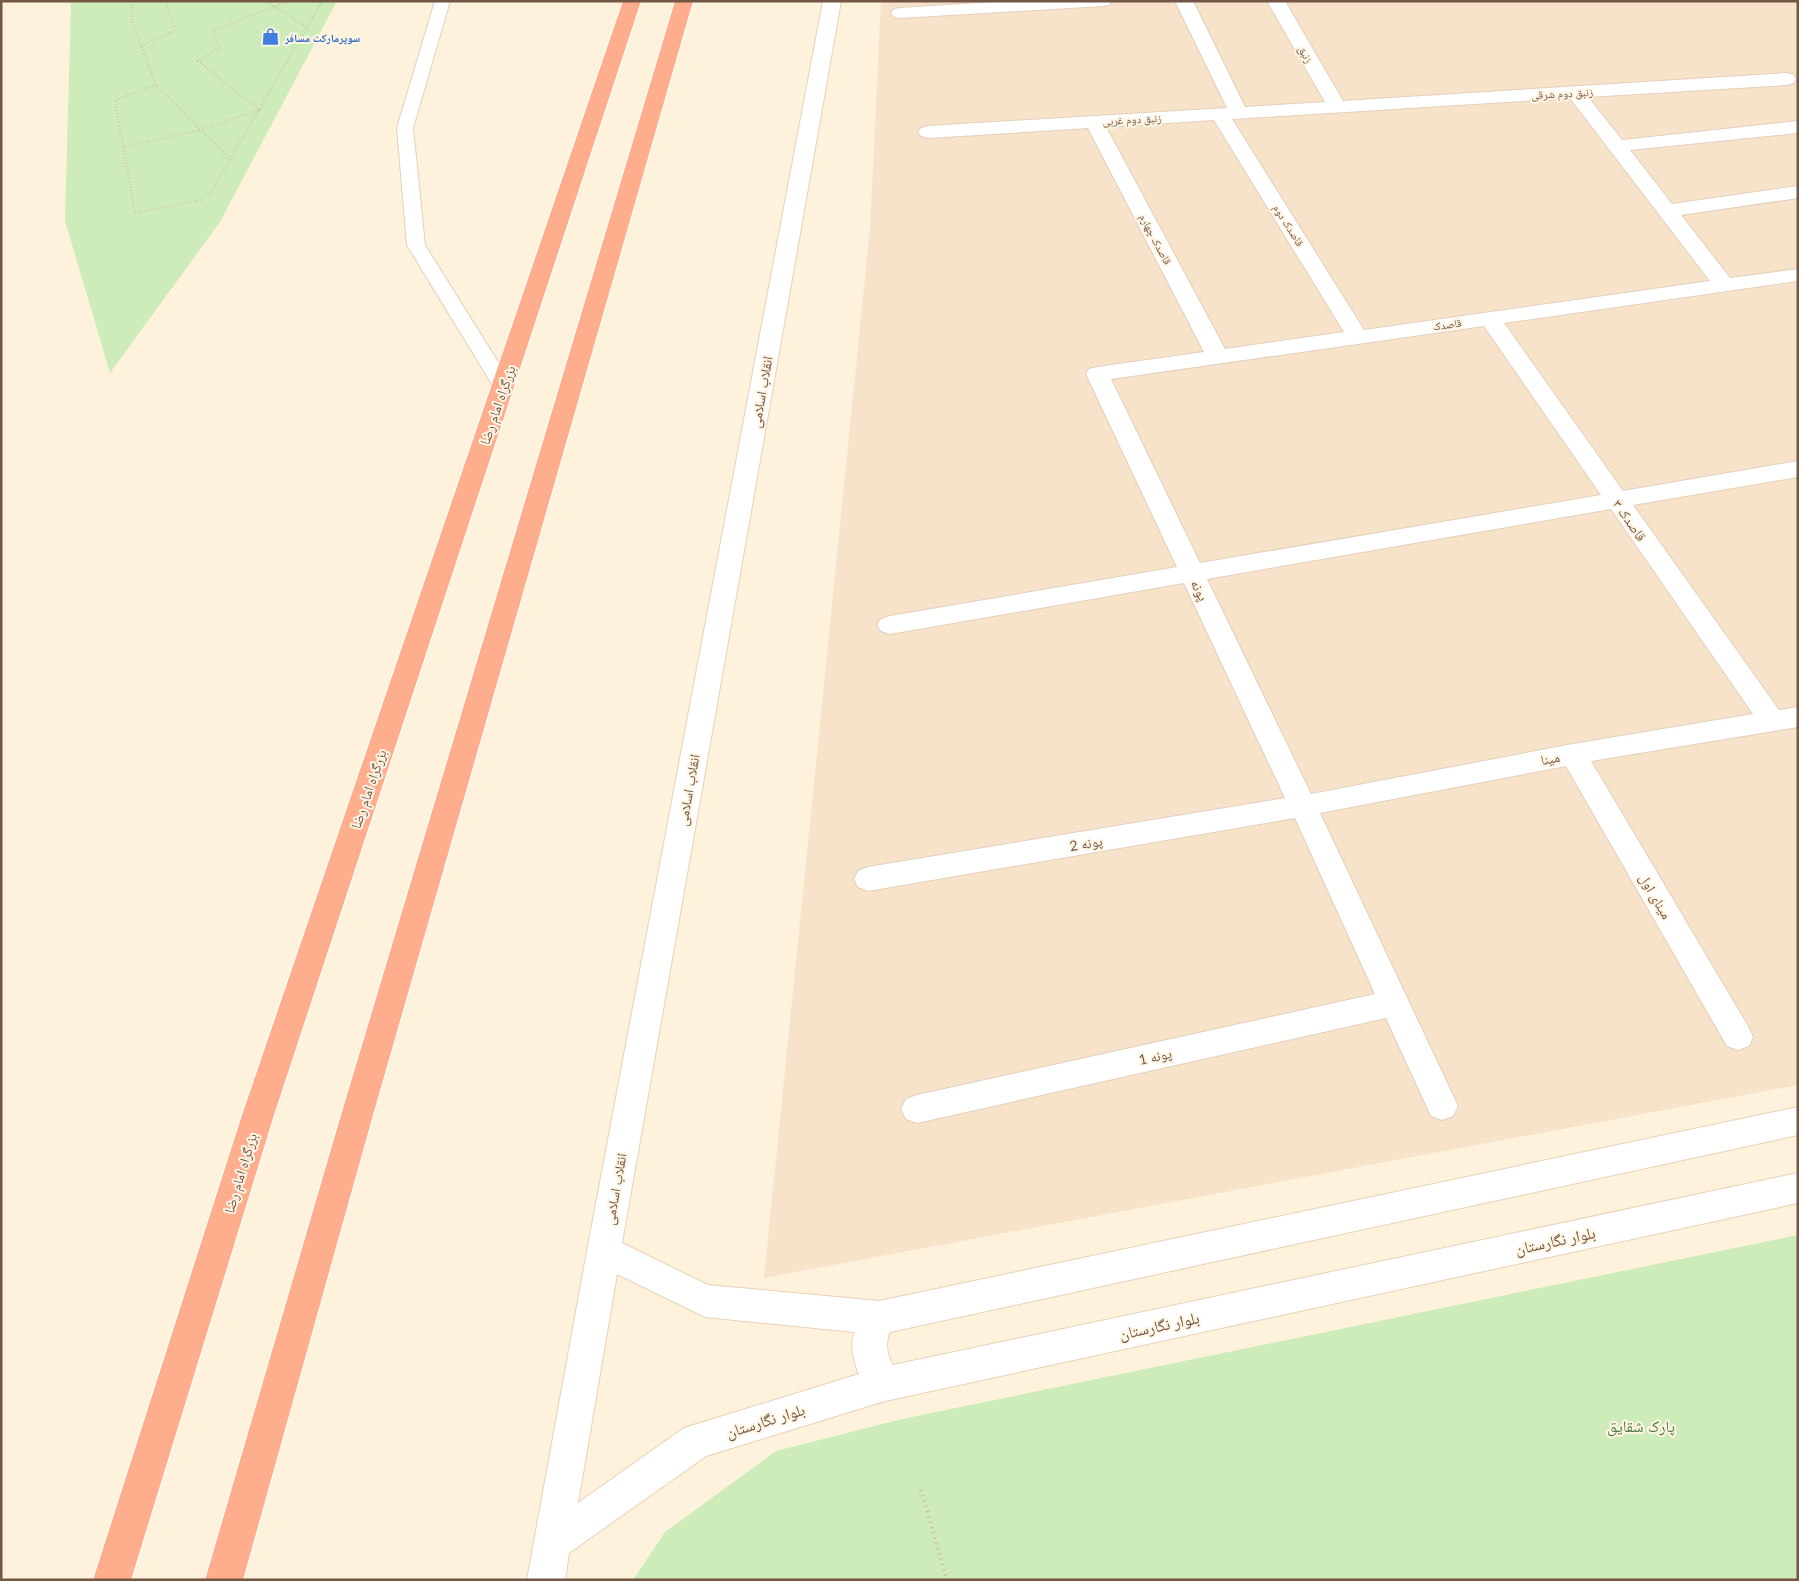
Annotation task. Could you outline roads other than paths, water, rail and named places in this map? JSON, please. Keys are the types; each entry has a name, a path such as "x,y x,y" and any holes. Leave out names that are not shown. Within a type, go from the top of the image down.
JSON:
{"highway":[{"name":"بزرگراه امام رضا","path":"112,1580 258,1115 632,1"},
{"path":"224,1580 356,1115 684,1"}],"street":[{"name":"انقلاب اسلامی","path":"546,1580 604,1251 832,1"},
{"path":"900,13 1103,1"},
{"name":"قاصدک دوم","path":"1184,1 1229,113 1358,337"},
{"name":"زنبق","path":"1276,1 1337,107"},
{"name":"زنبق دوم شرقی","path":"1337,107 1787,79"},
{"path":"1575,92 1668,210 1724,285"},
{"name":"زنبق دوم غربی","path":"928,132 1337,107"},
{"name":"قاصدک چهارم","path":"1094,122 1218,357"},
{"path":"1618,146 1798,127"},
{"path":"1668,210 1798,192"},
{"name":"قاصدک","path":"1097,374 1798,275"},
{"name":"قاصدک ۳","path":"1489,318 1772,721"},
{"name":"پونه","path":"1097,374 1303,806 1442,1106"},
{"path":"890,625 1798,470"},
{"name":"مینا","path":"1303,806 1573,754 1798,717"},
{"name":"مینای اول","path":"1573,754 1738,1037"},
{"name":"پونه 2","path":"868,879 1303,806"},
{"name":"پونه 1","path":"917,1109 1394,1003"},
{"path":"604,1251 705,1301 879,1318 1798,1121"},
{"name":"بلوار نگارستان","path":"552,1543 697,1441 885,1384 1798,1188"},
{"path":"879,1318 869,1338 872,1363 885,1384"}],"lane":[{"path":"443,1 405,128 416,245 503,386"}],"place":[{"name":"سوپرمارکت مسافر","path":"271,37"}],"park label":[{"name":"پارک شقایق","path":"1641,1425"}]}
